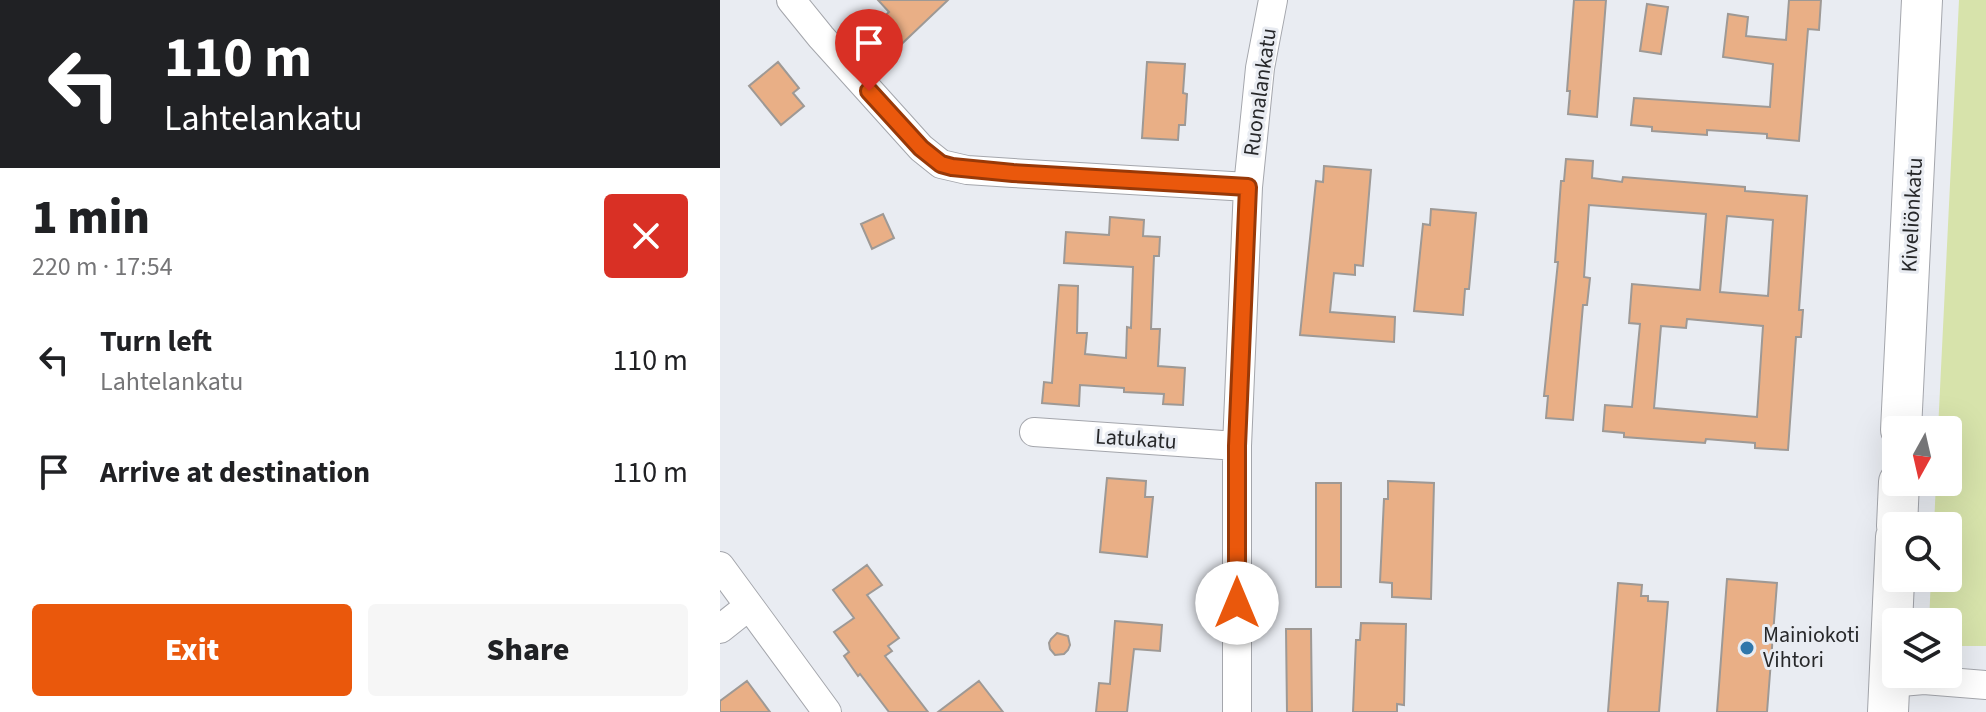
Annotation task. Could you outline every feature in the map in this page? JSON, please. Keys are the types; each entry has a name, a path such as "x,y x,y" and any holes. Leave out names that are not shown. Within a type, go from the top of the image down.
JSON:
{"main road":[{"name":"Kiveliönkatu","path":"1902,416 1922,0"},
{"path":"1888,697 1893,592"}],"street":[{"path":"791,0 921,148 941,164 967,170 1248,187"},
{"name":"Ruonalankatu","path":"1237,712 1237,446 1248,187 1260,68 1273,0"},
{"name":"Latukatu","path":"1034,432 1237,446"},
{"path":"720,566 827,712"},
{"path":"720,629 749,606"},
{"path":"1888,697 1924,680 1986,685"}],"green space":[{"path":"1959,0 1986,0 1986,646 1962,646 1962,608 1930,608 1930,592 1962,592 1962,512 1935,512 1935,496 1962,496 1962,416 1939,416"}],"building":[{"path":"878,0 948,0 890,55 868,31 889,12"},
{"path":"1574,0 1606,0 1597,117 1568,114"},
{"path":"1789,0 1821,0 1819,30 1808,29 1799,141 1767,138 1767,134 1707,130 1707,135 1652,131 1652,127 1631,125 1634,98 1770,107 1773,64 1723,57 1728,14 1748,17 1746,36 1786,40"},
{"path":"1647,4 1668,7 1661,54 1640,51"},
{"path":"778,62 799,88 793,93 804,106 781,125 749,86"},
{"path":"1147,62 1185,64 1185,125 1179,125 1178,140 1142,138"},
{"path":"1566,159 1593,161 1592,178 1622,182 1623,177 1745,187 1745,191 1807,196 1799,310 1803,310 1801,337 1796,337 1788,450 1755,448 1755,443 1706,439 1705,443 1624,437 1624,433 1603,431 1605,405 1632,407 1640,324 1629,323 1632,284 1700,290 1706,214 1589,205 1584,277 1590,278 1587,305 1583,305 1573,420 1546,418 1548,396 1544,396 1558,262 1555,262 1561,181 1564,181","holes":["1727,216 1773,220 1768,296 1720,292","1687,319 1763,326 1757,417 1654,408 1661,326 1686,328"]},
{"path":"1324,166 1371,170 1363,266 1355,265 1355,275 1334,273 1330,312 1395,317 1394,342 1300,335 1316,181 1323,182"},
{"path":"1431,209 1476,213 1469,289 1465,289 1463,315 1414,311 1423,224 1430,225"},
{"path":"883,214 894,238 872,249 861,224"},
{"path":"1110,217 1144,220 1143,236 1160,237 1159,256 1154,256 1151,329 1160,329 1158,366 1185,368 1183,405 1163,404 1164,394 1080,385 1079,406 1042,403 1044,382 1052,383 1059,285 1078,286 1077,333 1087,333 1085,354 1126,358 1127,327 1131,328 1133,267 1064,263 1066,232 1109,235"},
{"path":"1107,478 1146,481 1145,497 1153,497 1147,557 1100,552"},
{"path":"1388,481 1434,483 1431,599 1392,597 1392,583 1380,582 1384,499 1388,499"},
{"path":"1316,483 1341,483 1341,587 1316,587"},
{"path":"867,565 882,585 867,595 899,638 888,646 892,651 885,656 928,712 889,712 844,656 849,652 834,632 854,618 833,590"},
{"name":"Mainiokoti Vihtori","path":"1727,579 1777,583 1767,712 1717,712"},
{"path":"1618,583 1642,585 1641,596 1648,596 1648,601 1668,602 1659,712 1608,712"},
{"path":"1115,621 1162,625 1160,651 1134,649 1127,712 1096,712 1099,683 1110,684"},
{"path":"1361,623 1406,624 1404,705 1397,704 1397,712 1353,712 1356,640 1360,640"},
{"path":"1286,629 1311,629 1312,712 1287,712"},
{"path":"1057,633 1068,636 1070,645 1064,654 1055,655 1050,649 1049,643"},
{"path":"747,681 770,712 720,712 720,701"},
{"path":"979,681 1003,712 938,712"}],"place":[{"name":"Mainiokoti Vihtori","path":"1747,648"}],"route":[{"path":"869,91 921,148 941,164 952,167 1248,187 1237,446 1237,603"}]}
